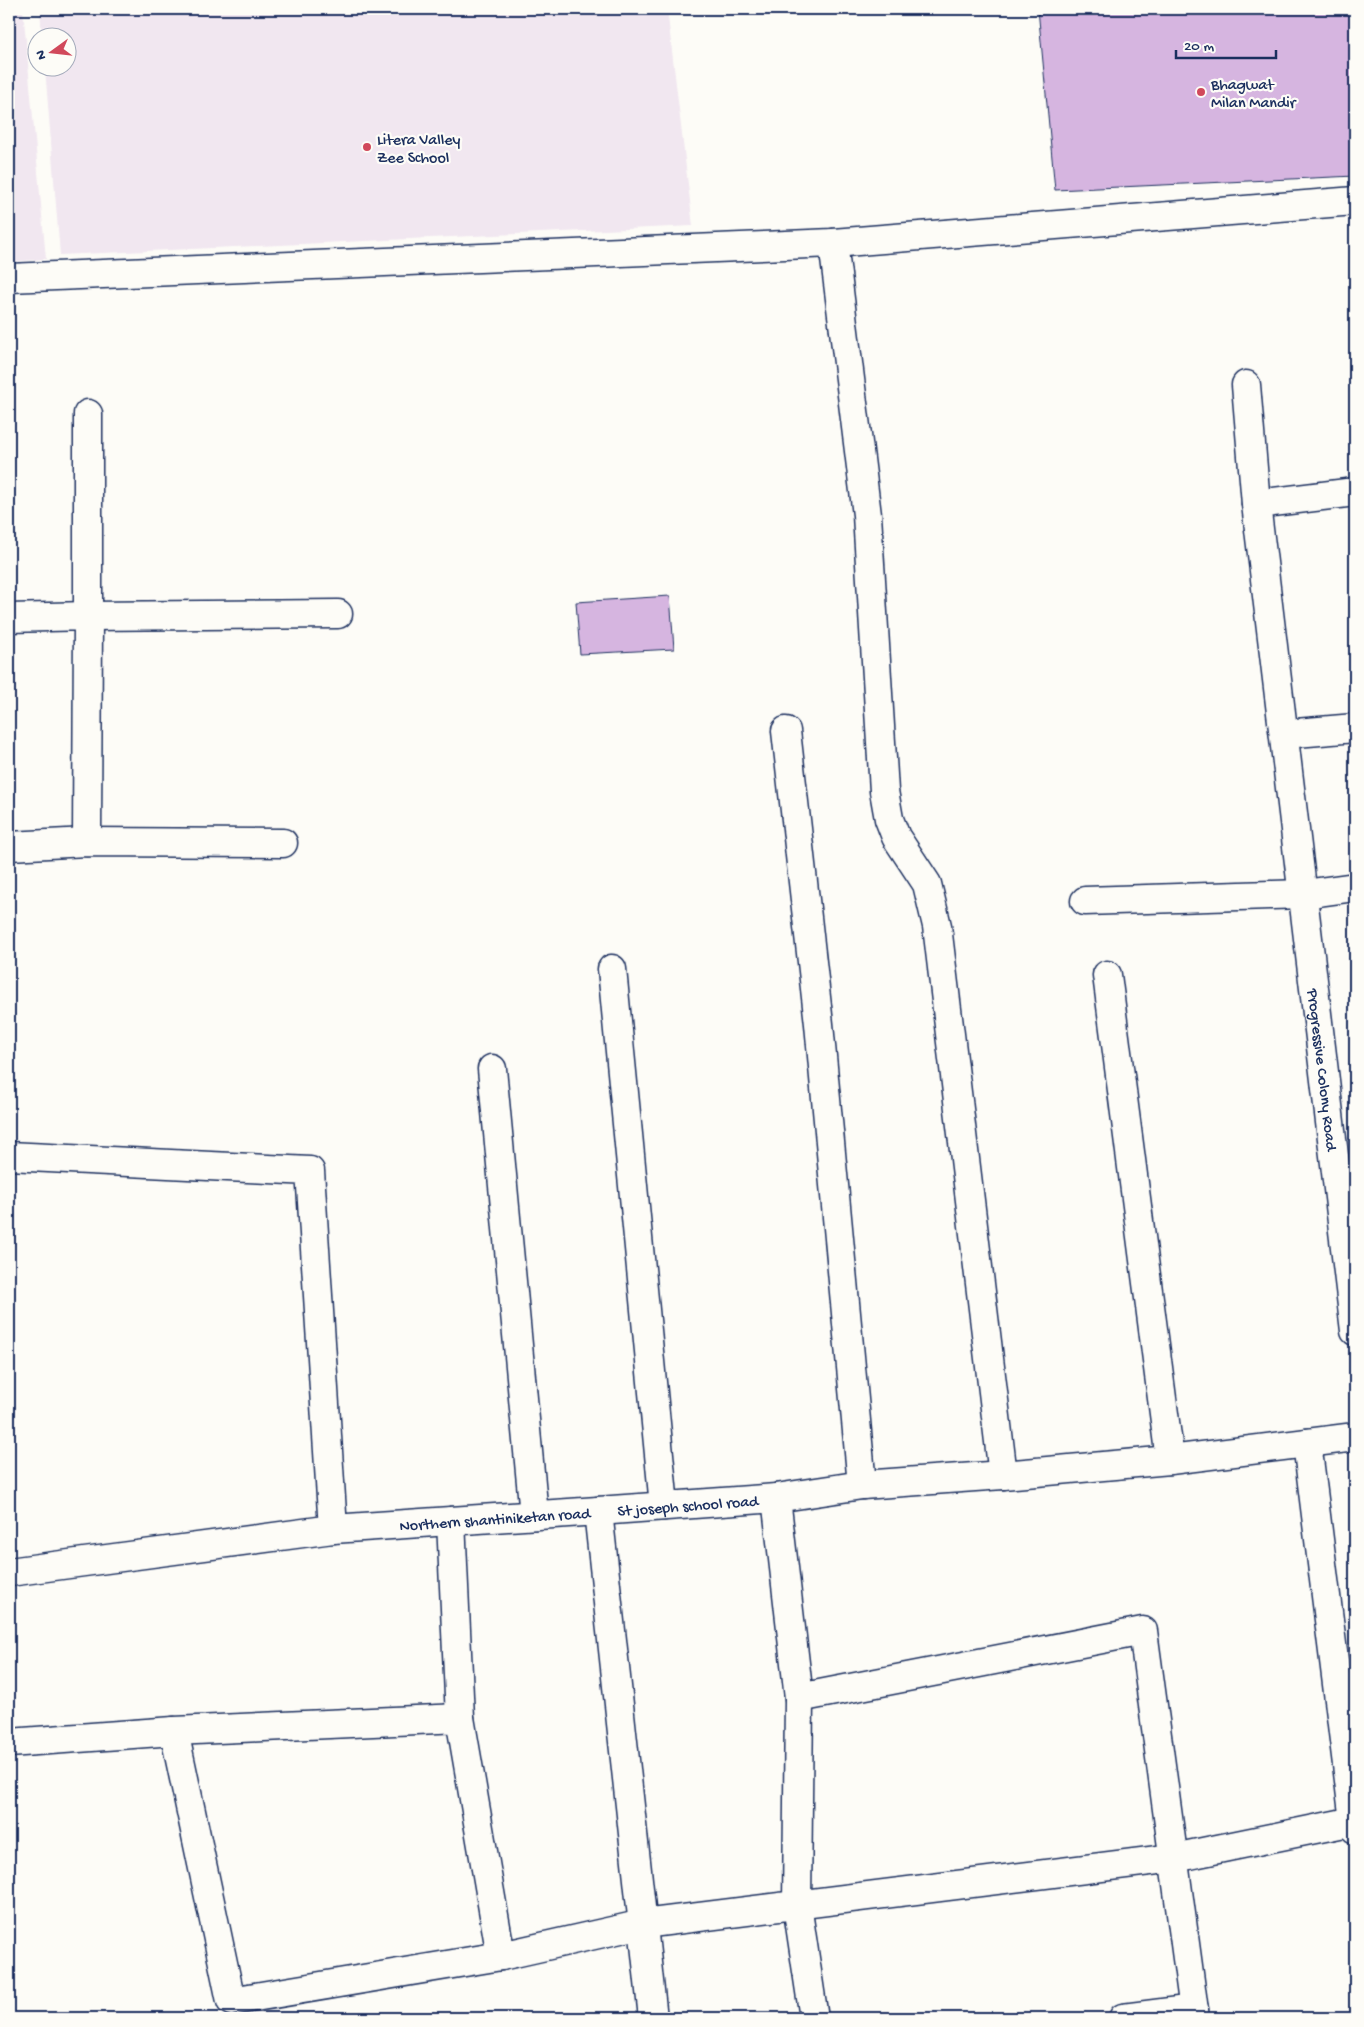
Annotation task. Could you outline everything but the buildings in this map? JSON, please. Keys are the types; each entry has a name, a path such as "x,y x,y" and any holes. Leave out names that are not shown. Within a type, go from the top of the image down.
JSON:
{"street":[{"path":"9,278 833,243 1355,201"},
{"path":"833,243 867,515 884,791 889,819 896,837 927,884 937,926 1002,1475"},
{"name":"Progressive Colony Road","path":"1246,385 1256,504 1355,1330"},
{"path":"87,842 88,414"},
{"path":"1256,504 1355,492"},
{"path":"9,618 338,614"},
{"path":"1284,734 1355,728"},
{"path":"786,731 819,1024 862,1485"},
{"path":"9,846 87,842 283,844"},
{"path":"1085,901 1304,894 1355,887"},
{"path":"612,968 664,1506"},
{"path":"1107,975 1170,1460"},
{"path":"492,1069 534,1515"},
{"path":"9,1156 310,1171 333,1529"},
{"name":"St joseph school road","path":"598,1510 776,1498 862,1485 1170,1460 1355,1437"},
{"path":"174,1730 231,2001 501,1956 643,1924 1174,1858 1355,1825 1351,1751 1307,1443"},
{"path":"776,1498 799,1698 797,1905 814,2018"},
{"name":"Northern shantiniketan road","path":"9,1572 333,1529 598,1510 643,1924"},
{"path":"451,1521 460,1718 501,1956"},
{"path":"799,1698 1142,1631 1195,2014 1123,2018"},
{"path":"9,1743 174,1730 460,1718"},
{"path":"643,1924 653,2018"}],"shaded area":[{"path":"9,9 23,9 46,259 9,262"},
{"name":"Litera Valley Zee School","path":"40,9 667,9 693,226 60,255 46,78 78,78 78,28 41,28"}],"place":[{"name":"Bhagwat Milan Mandir","path":"1201,92"},
{"name":"Litera Valley Zee School","path":"367,147"}]}
